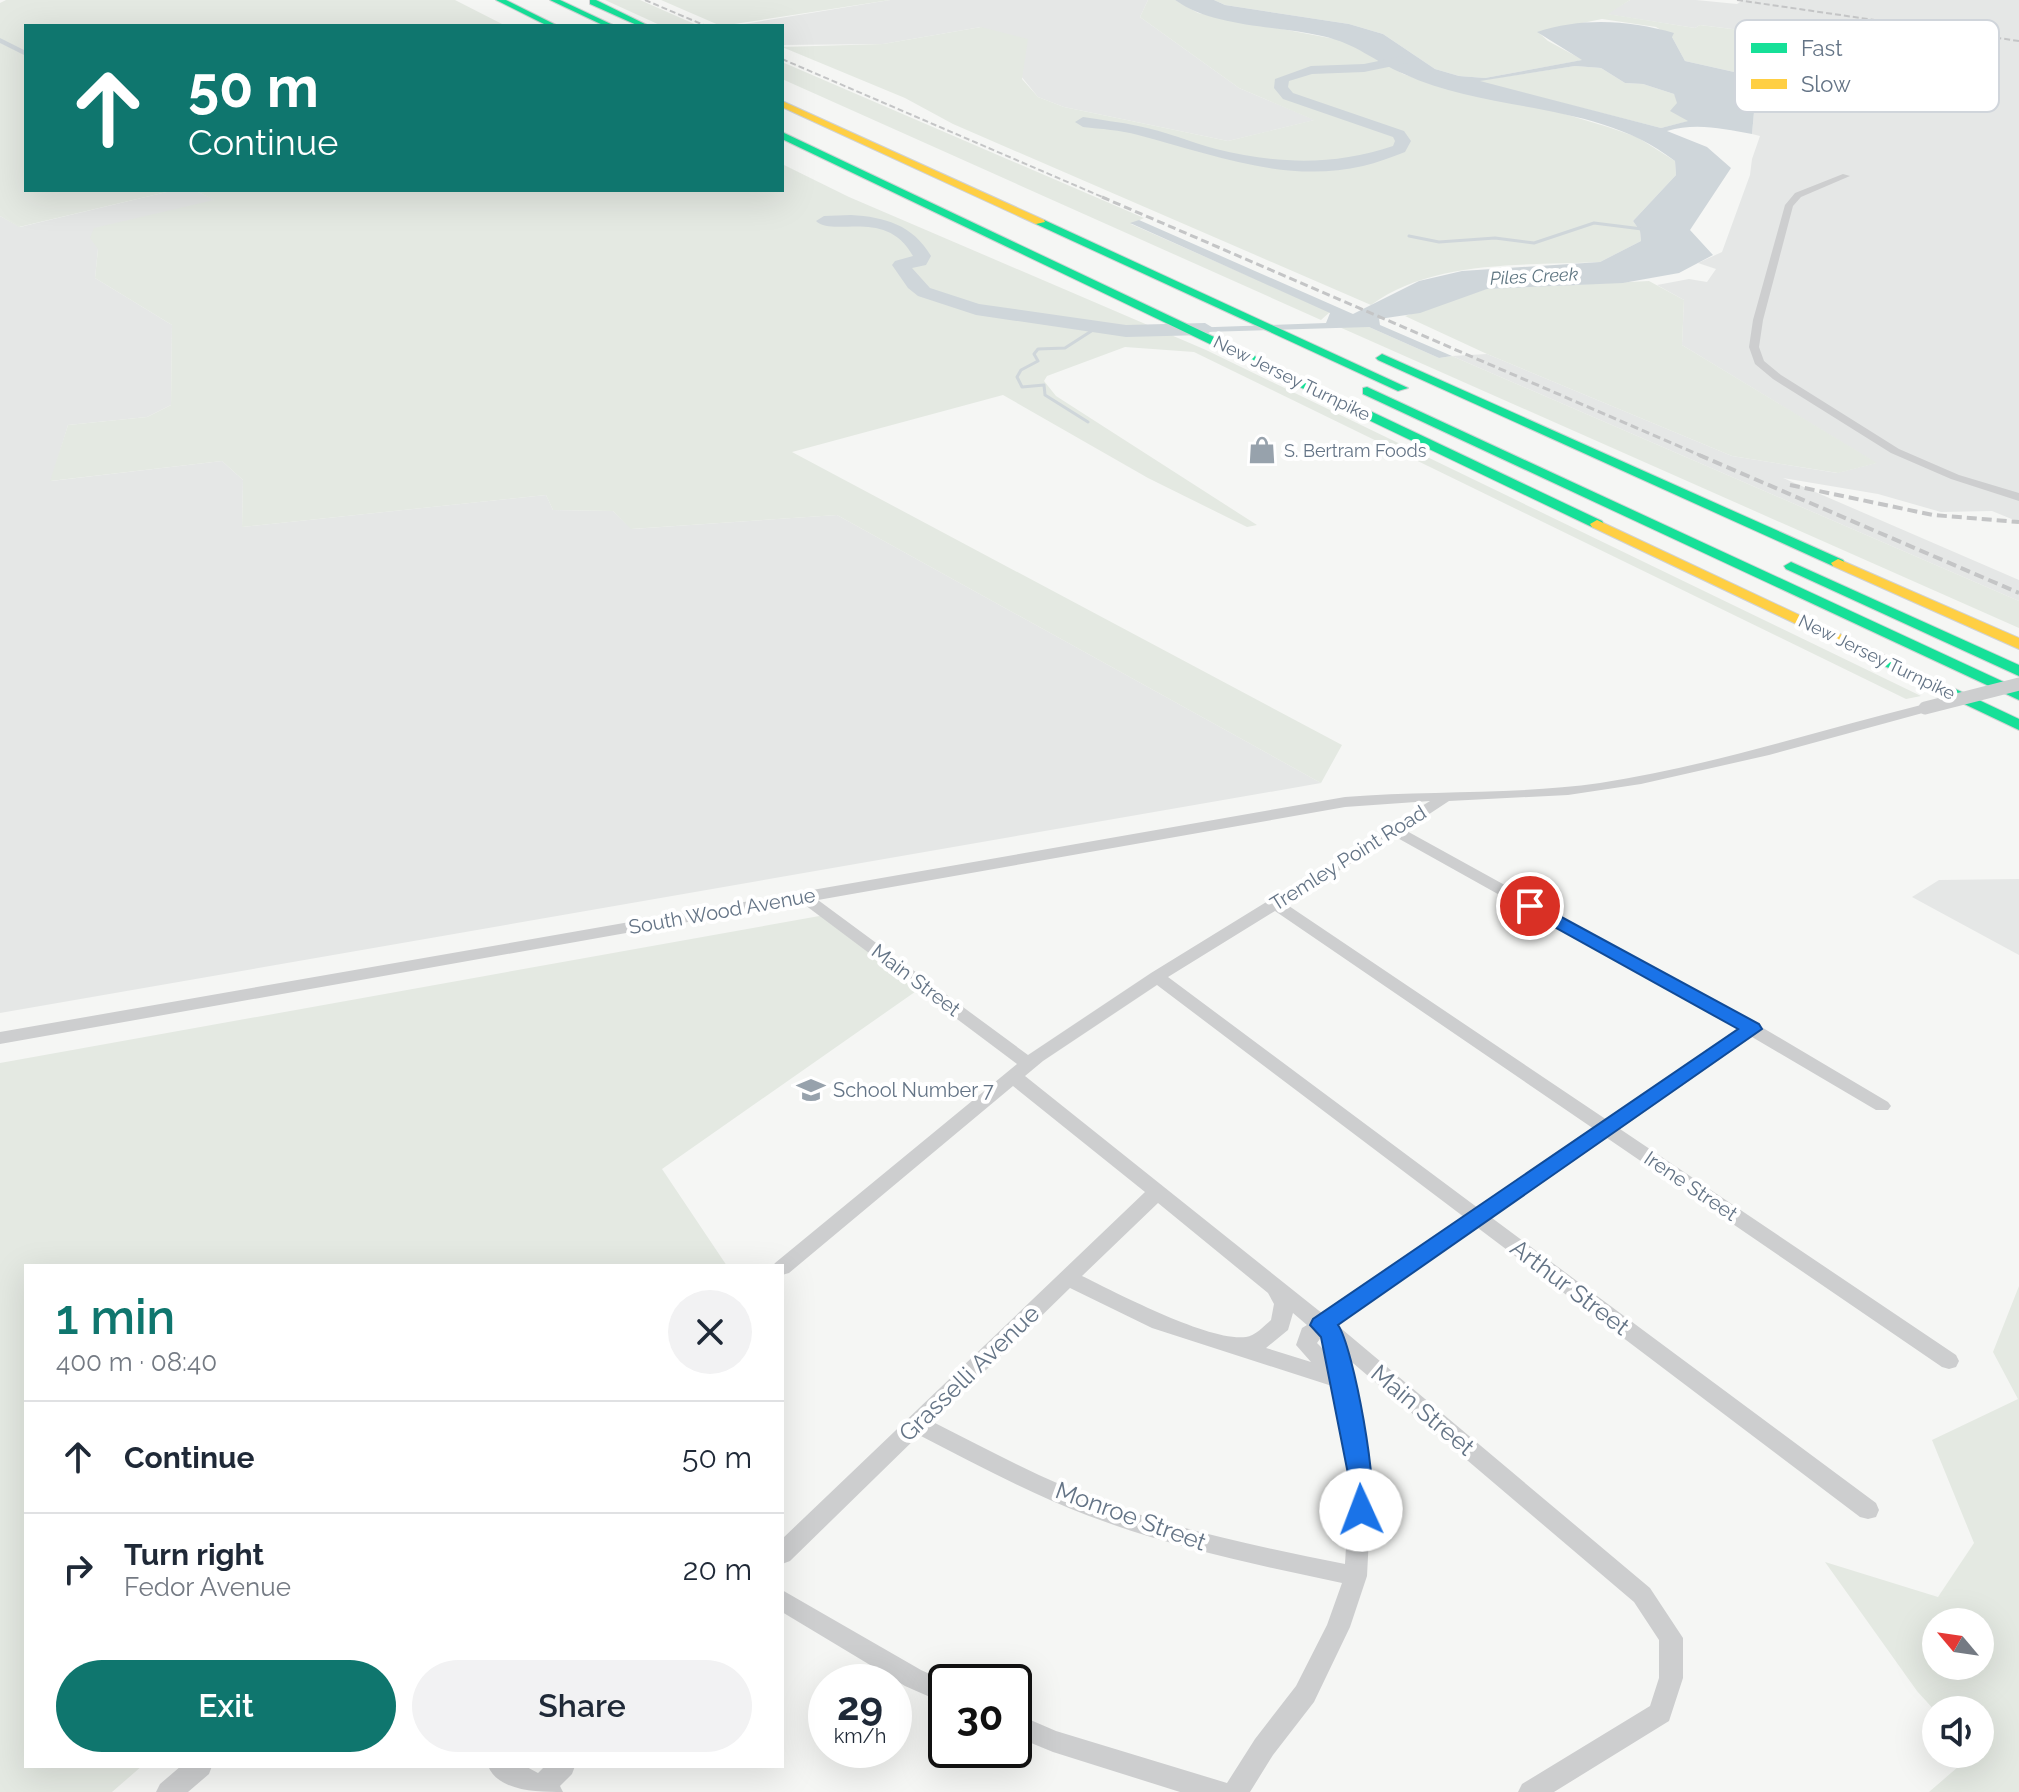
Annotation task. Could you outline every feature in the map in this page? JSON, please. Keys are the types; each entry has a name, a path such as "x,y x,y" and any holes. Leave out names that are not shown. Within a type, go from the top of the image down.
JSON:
{"highway":[{"path":"500,0 550,24"},
{"path":"529,0 581,24"},
{"path":"554,0 607,24"},
{"path":"591,1 641,24"},
{"path":"784,89 2019,644"},
{"name":"New Jersey Turnpike","path":"784,105 1561,461"},
{"name":"New Jersey Turnpike","path":"784,119 2019,695"},
{"name":"New Jersey Turnpike","path":"784,136 2019,725"},
{"path":"1776,559 2019,671"}],"street":[{"path":"1846,176 1798,195 1789,205 1758,320 1754,347 1759,362 1777,377 1895,451 1955,477 2019,497"},
{"name":"Tremley Point Road","path":"784,1266 1022,1071 1157,977 1445,799 1545,794 1697,768 2019,684"},
{"name":"South Wood Avenue","path":"0,1038 1345,802 1445,799"},
{"path":"1392,829 1752,1029 1882,1106"},
{"name":"Main Street","path":"804,897 1022,1071 1157,1192 1327,1329 1642,1595 1671,1638 1671,1678 1660,1713 1531,1792"},
{"name":"Irene Street","path":"1274,903 1949,1361"},
{"name":"Arthur Street","path":"1157,977 1868,1510"},
{"path":"1236,1792 1264,1747 1305,1694 1338,1627 1356,1576 1361,1479 1343,1381 1327,1329 1477,1218 1752,1029"},
{"name":"Grasselli Avenue","path":"784,1552 1157,1192"},
{"path":"1068,1278 1159,1322 1343,1381"},
{"path":"1230,1346 1255,1345 1281,1324 1284,1304 1276,1288"},
{"name":"Monroe Street","path":"917,1424 1007,1469 1121,1518 1236,1552 1356,1576"},
{"path":"784,1601 928,1685"},
{"path":"1032,1732 1219,1792"},
{"path":"169,1792 198,1768"},
{"path":"504,1768 545,1790 562,1768"}],"shaded area":[{"path":"6,0 455,0 502,24 24,24 24,192 167,192 19,227 0,216 0,3"},
{"path":"605,0 640,0 694,24 658,24"},
{"path":"661,0 890,0 734,24 716,24"},
{"path":"890,0 1148,0 1140,17 1239,88 1315,120 1228,141 1064,107 1038,97 981,27 883,44 784,45 784,24 744,24"},
{"path":"1148,0 1175,0 1198,13 1340,40 1370,53 1403,74 1448,89 1558,112 1637,137 1675,161 1676,175 1633,221 1640,231 1641,241 1600,262 1511,265 1451,272 1396,290 1371,305 953,124 905,98 784,48 883,44 981,27 1028,39 1022,79 1038,97 1064,107 1228,141 1314,120 1239,88 1140,17"},
{"path":"1214,0 1630,0 1608,14 1695,28 1700,25 1735,29 1735,72 1685,61 1672,37 1656,27 1602,19 1538,32 1583,60 1485,78 1459,76 1435,69 1383,34 1349,24 1225,5"},
{"path":"1630,0 1696,0 1737,4 1743,0 2019,0 2019,522 1992,511 1941,512 1878,494 1783,478 2019,580 2019,601 1452,356 1487,354 1732,456 1837,473 1876,463 1682,345 1684,300 1657,285 1689,279 1707,282 1716,269 1698,263 1722,252 1750,175 1760,136 1752,134 1754,112 1999,112 1999,20 1735,20 1735,29 1700,25 1695,28 1606,14"},
{"path":"784,63 1144,218 1131,224 1330,312 1321,320 784,80"},
{"path":"1575,66 1601,68 1625,83 1643,84 1674,94 1689,121 1661,128 1476,81"},
{"path":"784,165 849,197 1206,350 1921,696 1906,699 1194,352 1125,347 1047,376 1044,381 1056,396 1257,525 1247,527 1148,478 1003,395 792,452 1342,745 1321,783 837,515 631,529 613,511 553,510 546,495 242,527 243,480 222,461 50,481 68,425 147,417 171,405 172,325 95,278 98,249 90,238 94,228 214,200 198,192 784,192"},
{"path":"167,192 198,192 215,200 98,249 95,278 172,325 171,405 147,417 68,425 51,481 222,461 243,480 242,527 546,495 553,510 613,511 632,529 837,515 1321,783 0,1013 0,216 20,227"},
{"path":"1649,281 1684,300 1682,345 1877,463 1838,473 1732,456 1487,354 1405,316 1486,289"},
{"path":"1337,326 1369,327 1439,358 1452,356 2019,601 2019,628"},
{"path":"2019,879 2019,955 1912,897 1939,880"},
{"path":"825,915 922,987 662,1169 726,1264 24,1264 24,1768 140,1768 112,1792 0,1792 0,1063"},
{"path":"2019,1286 2019,1792 1929,1792 1957,1768 1994,1768 1994,1696 1922,1697 1825,1562 1938,1597 1974,1543 1932,1440 2018,1399 1993,1352"}],"water":[{"path":"1175,0 1214,0 1225,5 1349,24 1383,34 1435,69 1459,76 1485,78 1582,60 1537,32 1554,27 1606,22 1640,25 1674,33 1672,37 1685,61 1735,72 1735,112 1754,112 1752,134 1699,127 1667,131 1707,147 1731,168 1690,230 1713,255 1679,273 1623,283 1487,289 1420,313 1379,319 1380,325 1452,356 1439,358 1369,327 1172,333 1158,329 1326,323 1330,313 1130,223 1139,220 1353,314 1419,281 1462,271 1600,262 1641,241 1640,231 1633,221 1676,175 1675,161 1644,141 1612,127 1437,87 1393,69 1335,39 1208,16","holes":["1575,66 1601,68 1625,83 1643,84 1674,94 1677,103 1670,111 1688,121 1661,128 1480,81"]}],"waterway":[{"path":"0,40 24,53"},
{"path":"1083,122 1138,130 1212,153 1264,164 1319,166 1361,162 1399,149 1403,141 1399,134 1288,96 1281,88 1282,79 1311,70 1364,68 1403,60"},
{"name":"Piles Creek","path":"824,221 865,221 893,228 906,235 922,256 920,261 901,265 914,284 924,292 976,309 1126,331 1205,329"},
{"path":"1409,236 1439,242 1495,238 1534,243 1594,223 1642,229"},
{"path":"1088,422 1045,395 1044,385 1022,387 1017,377 1021,370 1038,361 1034,354 1038,349 1065,348 1093,330 1120,329"}],"railway":[{"path":"645,0 701,24"},
{"path":"1737,0 1875,20"},
{"path":"1999,38 2019,41"},
{"path":"784,60 1107,199"},
{"path":"1102,197 1704,457"},
{"path":"1699,455 2019,593"},
{"path":"1790,485 1933,515 2019,522"}],"traffic: fast":[{"path":"500,0 550,24"},
{"path":"554,0 607,24"},
{"path":"593,2 641,24"},
{"path":"784,136 1597,524"},
{"path":"1040,222 1402,388"},
{"path":"1382,358 1838,563"},
{"path":"1367,391 2019,695"},
{"path":"1791,566 2019,671"},
{"path":"1858,648 2019,725"}],"traffic: slow":[{"path":"784,105 1040,222"},
{"path":"1597,524 1858,648"},
{"path":"1838,563 2019,644"}],"place":[{"name":"S. Bertram Foods","path":"1262,450"},
{"name":"School Number 7","path":"811,1090"}],"route":[{"path":"1361,1510 1361,1479 1343,1381 1332,1333 1322,1325 1752,1029 1530,906"}]}
